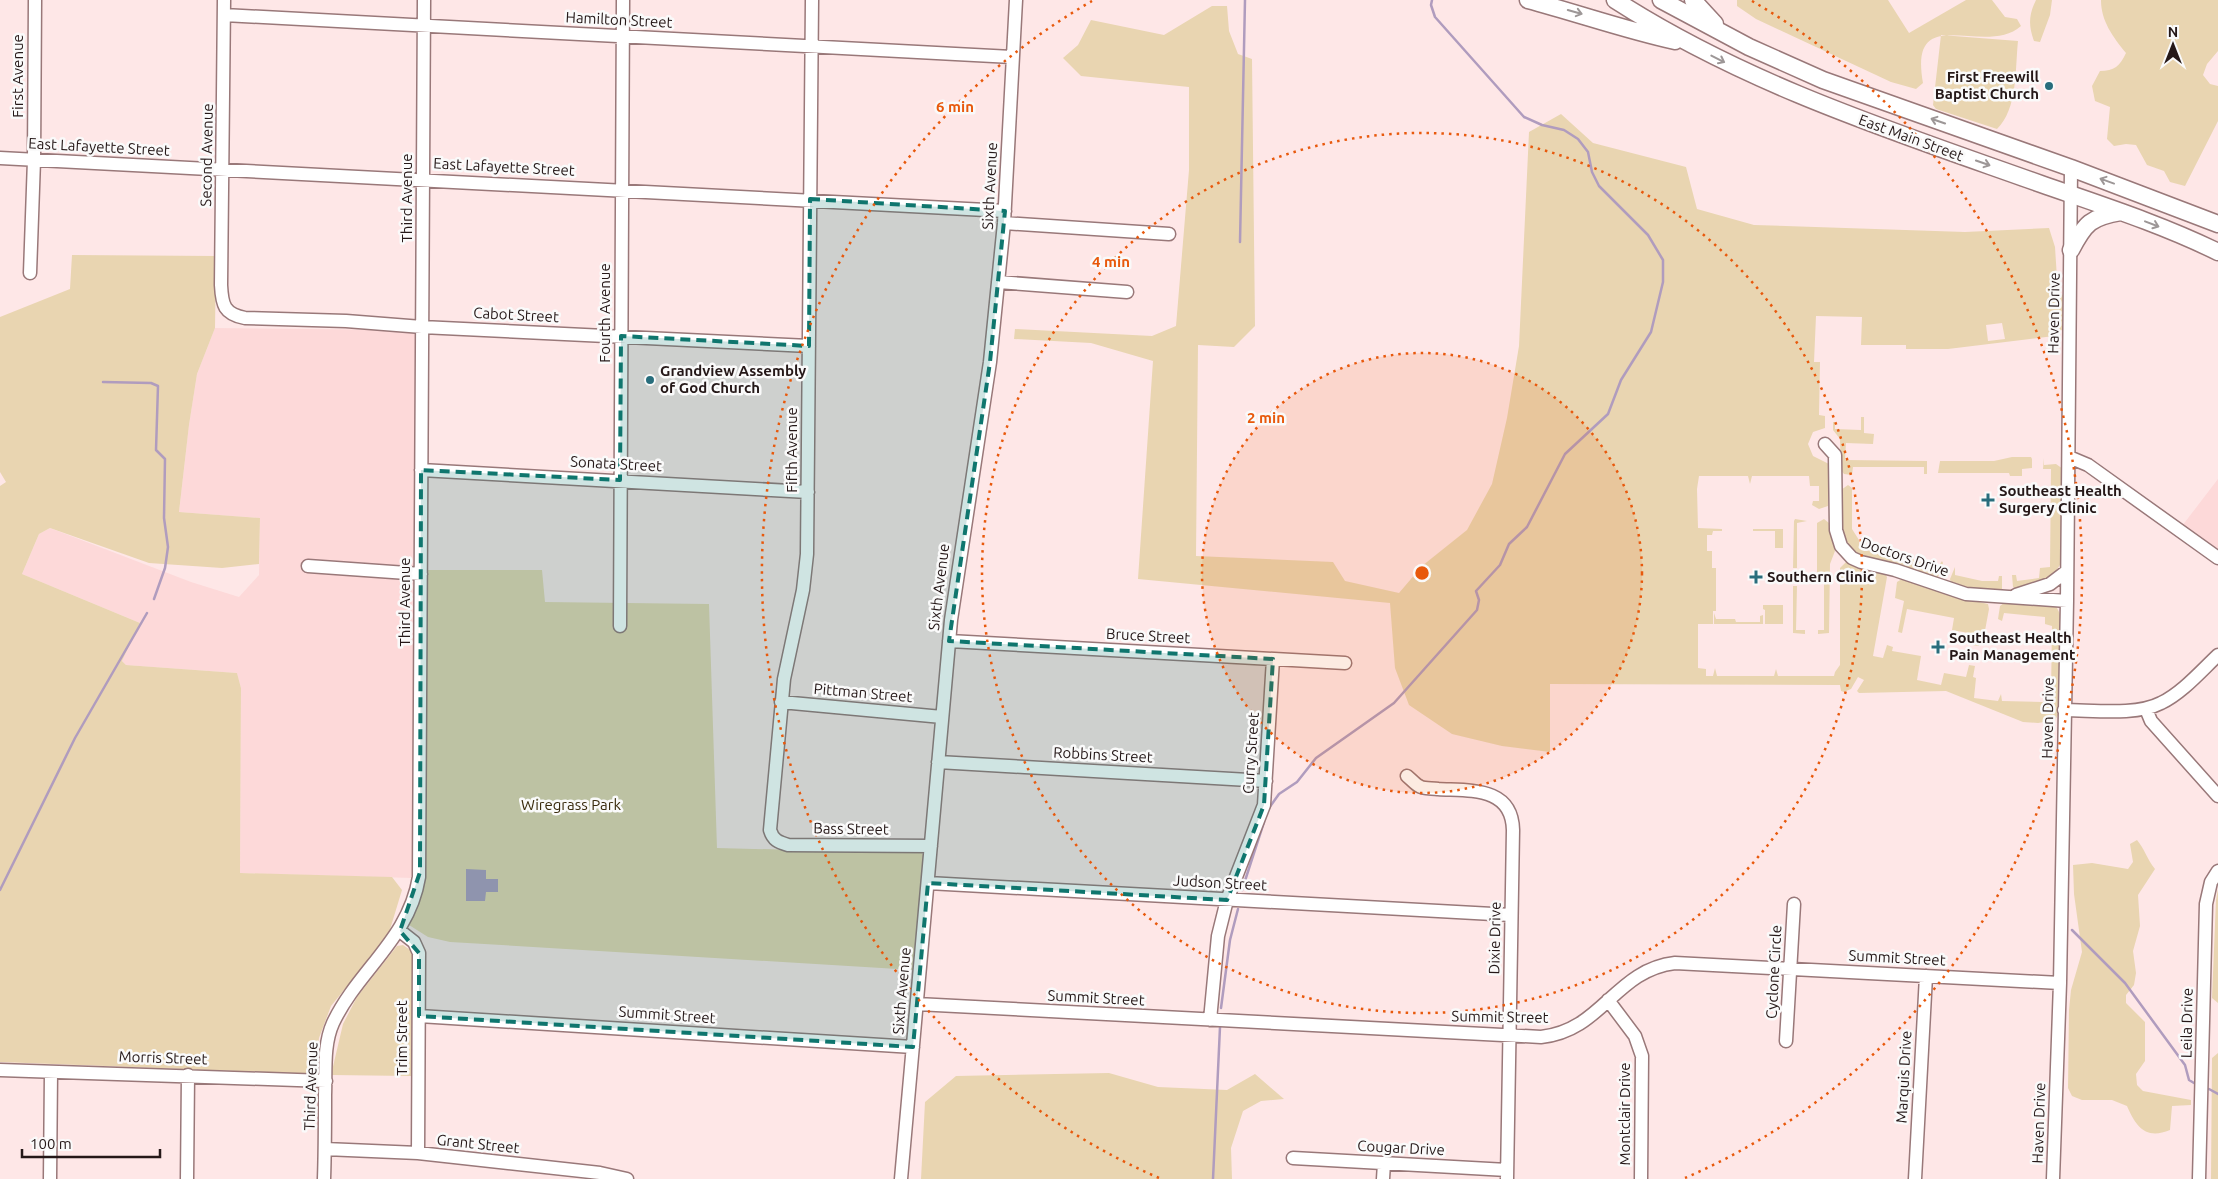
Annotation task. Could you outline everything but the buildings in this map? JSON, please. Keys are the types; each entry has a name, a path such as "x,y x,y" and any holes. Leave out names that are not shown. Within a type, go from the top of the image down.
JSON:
{"main road":[{"path":"1528,0 1577,12 1647,35 1691,45"},
{"name":"East Main Street","path":"1615,0 1691,45 1765,82 1844,114 2121,212 2218,252"},
{"name":"East Main Street","path":"1661,0 1730,37 1792,67 1854,92 2071,168 2218,224"},
{"path":"1693,0 1730,37"},
{"path":"1844,114 1854,92"},
{"path":"2071,250 2086,224 2094,218 2121,212"}],"street":[{"name":"First Avenue","path":"30,273 34,160 35,0"},
{"name":"Second Avenue","path":"224,0 221,285 226,309"},
{"name":"Third Avenue","path":"324,1179 327,1047 332,1025 347,1000 400,931 416,890 420,872 424,0"},
{"name":"Fourth Avenue","path":"620,626 623,0"},
{"name":"Fifth Avenue","path":"772,838 770,830 781,702 803,590 807,554 812,0"},
{"name":"Sixth Avenue","path":"902,1179 949,641 958,561 990,362 1005,217 1016,0"},
{"name":"Hamilton Street","path":"224,15 1012,57"},
{"name":"East Lafayette Street","path":"0,158 810,200 1169,234"},
{"name":"Haven Drive","path":"2053,1179 2060,983 2067,601 2071,168"},
{"path":"998,282 1126,292"},
{"name":"Cabot Street","path":"226,309 233,316 245,318 346,321 422,327 809,346"},
{"name":"Doctors Drive","path":"1826,444 1835,455 1836,530 1845,552 1861,562 1895,570 1953,591 1979,596 2067,601"},
{"path":"2069,457 2088,465 2218,558"},
{"name":"Sonata Street","path":"422,470 808,492"},
{"path":"308,566 422,574"},
{"name":"Doctors Drive","path":"2009,597 2050,584 2067,571"},
{"name":"Bruce Street","path":"949,641 1346,663"},
{"path":"2064,710 2146,708 2171,698 2218,655"},
{"name":"Curry Street","path":"1210,1020 1214,957 1227,900 1264,805 1273,659"},
{"name":"Pittman Street","path":"781,702 942,717"},
{"path":"2146,708 2151,721 2218,796"},
{"name":"Robbins Street","path":"938,762 1266,780"},
{"name":"Dixie Drive","path":"1407,776 1420,788 1481,791 1492,795 1506,807 1513,824 1507,1174"},
{"name":"Bass Street","path":"772,838 788,845 931,846"},
{"name":"Leila Drive","path":"2199,1179 2206,904 2211,882 2218,871"},
{"name":"Judson Street","path":"928,883 1511,915"},
{"name":"Cyclone Circle","path":"1786,1041 1794,904"},
{"name":"Trim Street","path":"400,931 414,942 419,953 418,1153"},
{"name":"Summit Street","path":"917,1004 1541,1037 1568,1031 1585,1021 1636,975 1665,964 1685,962 2060,983"},
{"name":"Marquis Drive","path":"1915,1179 1926,976"},
{"name":"Montclair Drive","path":"1608,1000 1635,1036 1642,1056 1641,1179"},
{"name":"Summit Street","path":"418,1016 913,1047"},
{"name":"Morris Street","path":"0,1070 326,1081"},
{"path":"50,1072 50,1179"},
{"path":"188,1075 188,1179"},
{"name":"Grant Street","path":"325,1149 418,1153 618,1178"},
{"name":"Cougar Drive","path":"1293,1158 1384,1163 1507,1174"},
{"path":"1384,1163 1384,1179"}],"highlighted area":[{"path":"810,199 1005,211 990,362 949,641 1273,659 1264,805 1227,900 928,883 913,1047 419,1016 419,953 400,931 420,872 421,470 620,480 621,336 809,346"}],"shaded area":[{"path":"215,328 410,330 416,335 413,878 240,873 241,688 237,673 126,665 122,661 140,623 22,574 39,534 50,528 191,582 239,597 259,575 260,518 179,512 197,374"},
{"path":"2218,479 2218,552 2182,526"},
{"path":"466,869 486,870 486,879 498,879 498,892 486,892 485,901 466,901"}],"green space":[{"path":"1737,0 1888,0 1909,33 1966,0 1992,0 2005,17 2017,19 2021,26 2006,34 1988,37 1953,35 1938,37 1927,44 1921,58 1923,83 1916,89 1891,82 1756,19 1737,6"},
{"path":"2036,0 2052,0 2050,15 2040,42 2034,41 2030,25 2032,10"},
{"path":"2101,0 2218,0 2218,51 2207,64 2203,75 2210,84 2218,86 2218,121 2185,186 2170,182 2164,171 2147,165 2136,145 2114,146 2107,139 2110,107 2095,101 2092,86 2100,71 2116,67 2126,53 2105,22"},
{"path":"1212,6 1227,6 1229,31 1238,54 1252,59 1255,326 1234,347 1198,345 1196,556 1333,562 1345,581 1399,593 1422,566 1467,530 1492,484 1507,418 1519,346 1529,132 1561,114 1593,143 1686,167 1697,209 1754,225 1965,232 2049,228 2055,247 2058,294 2064,295 2063,329 2054,336 1948,349 1906,349 1906,345 1861,345 1862,317 1816,316 1814,362 1820,362 1819,415 1825,416 1825,428 1813,432 1808,444 1813,456 1829,464 1828,506 1819,509 1812,505 1813,501 1819,501 1819,486 1810,486 1809,476 1752,476 1750,484 1748,476 1699,476 1697,489 1698,528 1722,529 1722,531 1713,531 1712,535 1707,535 1707,551 1712,551 1712,568 1716,568 1716,611 1713,611 1713,624 1698,624 1698,668 1706,669 1706,676 1713,676 1715,668 1717,676 1774,676 1776,669 1778,676 1834,676 1840,665 1840,568 1846,562 1885,574 1887,577 1873,656 1883,658 1887,645 1893,647 1892,651 1921,656 1917,680 1941,685 1944,673 1966,677 1969,665 1975,666 1973,677 1976,678 1974,698 1998,701 2001,694 2002,701 2043,702 2044,694 2051,694 2052,626 2045,624 2045,617 2004,613 2002,621 1998,619 2000,606 2004,603 2056,606 2060,614 2058,715 2055,720 2038,723 2023,722 1946,691 1859,693 1857,691 1864,680 1858,677 1851,689 1844,692 1841,691 1840,685 1550,684 1550,752 1502,746 1452,734 1409,705 1395,668 1390,603 1138,579 1153,361 1091,343 1014,339 1015,329 1152,336 1176,326 1189,170 1189,87 1081,76 1063,58 1078,45 1091,20 1164,35","holes":["2002,323 2005,339 1988,341 1986,325"]},
{"path":"1941,35 2018,41 2016,75 2012,99 2004,121 1997,129 1936,109 1933,105"},
{"path":"72,255 216,256 215,328 197,374 179,512 260,518 259,564 222,568 149,563 50,528 39,534 22,574 140,623 122,661 126,665 237,673 241,688 240,873 392,877 402,890 388,936 331,1006 319,1038 315,1074 0,1062 0,486 6,482 0,472 0,317 70,289"},
{"path":"1861,417 1864,417 1864,433 1874,434 1873,444 1846,443 1845,460 1927,461 1927,474 1924,474 1924,467 1853,467 1852,475 1844,474 1841,470 1840,439 1833,430 1833,422 1835,422 1835,429 1861,430"},
{"path":"2012,457 2031,457 2032,468 2022,469 2022,476 2010,476 2009,473 1938,473 1940,461 1994,461"},
{"path":"2044,458 2044,465 2056,464 2063,469 2060,565 2051,578 2017,590 2013,587 2012,575 2016,575 2017,581 2039,578 2040,568 2050,567 2051,469 2043,469"},
{"path":"1848,485 1852,488 1852,529 1859,540 1859,546 1898,554 1937,568 1942,561 1938,577 1935,578 1899,565 1868,558 1855,552 1844,538 1841,524 1841,490"},
{"path":"1795,519 1807,521 1797,523 1797,568 1793,568 1794,521"},
{"path":"1824,519 1829,523 1835,551 1830,564 1829,633 1818,634 1818,630 1824,630 1824,581 1817,580 1817,523"},
{"path":"1753,529 1783,529 1783,548 1775,548 1775,531 1753,531"},
{"path":"1955,567 1955,575 1982,581 1998,581 1999,576 2002,576 2002,590 1967,588 1951,584 1950,579"},
{"name":"Wiregrass Park","path":"427,570 542,570 545,602 709,604 717,848 922,853 924,857 914,970 450,942 428,937 409,925 424,885 425,873"},
{"path":"1902,579 1944,594 1988,604 1989,609 1984,636 1981,635 1979,646 1972,645 1974,634 1952,630 1954,618 1907,609 1902,633 1898,632 1904,601 1895,598 1897,582"},
{"path":"1793,586 1797,586 1796,630 1805,630 1805,634 1793,633"},
{"path":"1763,605 1783,605 1783,624 1765,624"},
{"path":"1714,613 1716,619 1735,619 1736,622 1760,622 1760,616 1763,615 1763,624 1714,624"},
{"path":"2137,840 2155,869 2138,895 2140,926 2133,951 2136,973 2134,985 2126,995 2126,1003 2145,1022 2145,1061 2136,1074 2137,1085 2143,1091 2191,1100 2191,1105 2172,1106 2170,1130 2162,1133 2143,1130 2134,1120 2127,1106 2112,1100 2082,1100 2072,1096 2068,1088 2071,990 2082,952 2074,894 2073,865 2092,863 2128,869 2133,862 2130,844"},
{"path":"2218,889 2218,1003 2212,998"},
{"path":"403,945 413,952 411,1076 331,1075 343,1024 357,997 397,946"},
{"path":"2218,1053 2218,1179 2211,1179 2212,1058"},
{"path":"1109,1073 1158,1087 1227,1090 1255,1074 1284,1099 1261,1101 1243,1111 1231,1148 1232,1179 921,1179 925,1102 956,1076"}],"waterway":[{"path":"1240,242 1245,0"},
{"path":"1269,808 1279,794 1297,782 1316,758 1394,703 1477,610 1479,600 1476,591 1500,565 1509,544 1527,527 1565,454 1608,414 1621,380 1651,332 1663,282 1663,260 1648,235 1599,186 1592,172 1588,152 1578,139 1564,130 1542,125 1524,117 1435,17 1431,5 1432,0"},
{"path":"103,382 151,383 158,386 156,450 165,459 164,518 168,547 165,568 154,599"},
{"path":"0,890 75,738 147,613"},
{"path":"1242,890 1264,822"},
{"path":"1221,1008 1230,940 1238,909"},
{"path":"2072,930 2125,983 2185,1065 2189,1080 2194,1083"},
{"path":"1213,1179 1220,1027"},
{"path":"2209,1089 2218,1094"}],"place":[{"name":"First Freewill Baptist Church","path":"2049,86"},
{"name":"Grandview Assembly of God Church","path":"650,380"},
{"name":"Southeast Health Surgery Clinic","path":"1988,500"},
{"name":"Southern Clinic","path":"1756,577"},
{"name":"Southeast Health Pain Management","path":"1938,647"}]}
